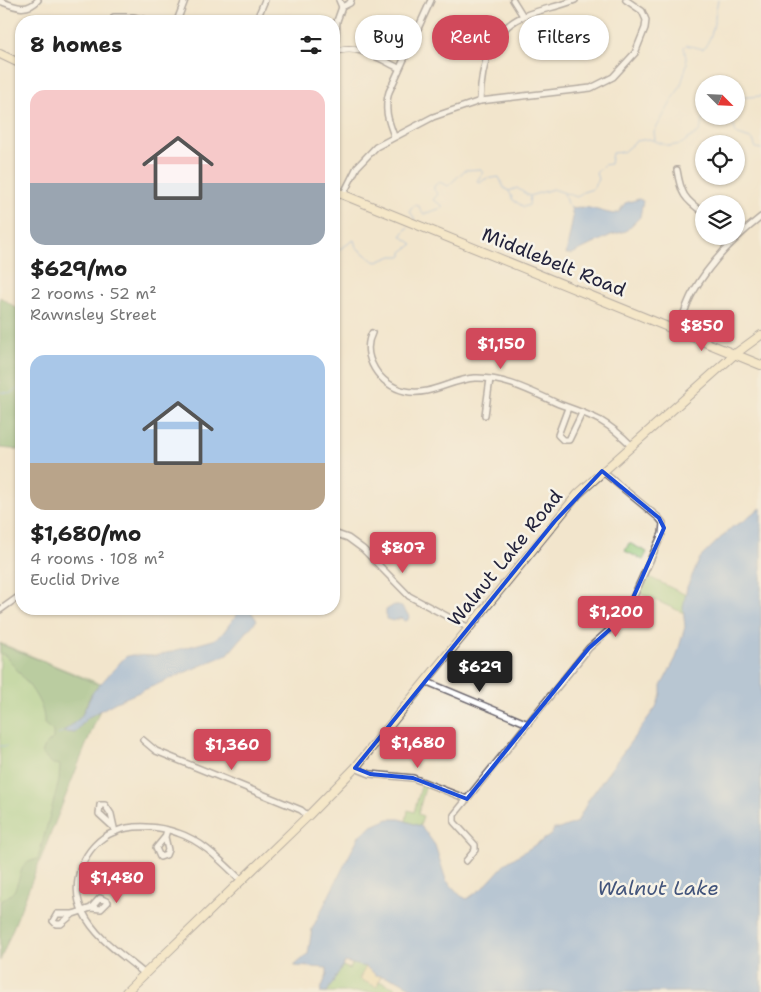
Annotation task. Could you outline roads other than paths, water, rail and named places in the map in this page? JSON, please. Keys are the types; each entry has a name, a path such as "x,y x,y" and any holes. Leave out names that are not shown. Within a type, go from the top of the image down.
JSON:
{"street":[{"path":"0,1 23,8 33,5 38,0"},
{"path":"180,15 185,0"},
{"path":"259,15 265,0"},
{"path":"339,0 342,7 339,15"},
{"path":"342,7 347,6 351,0"},
{"path":"394,136 387,119 386,104 399,68 431,0"},
{"path":"513,0 522,15"},
{"path":"528,15 552,10 575,0"},
{"path":"344,195 352,176 362,160 376,147 433,117 480,100 591,88 613,76 635,53 646,28 646,20 642,12 626,0"},
{"path":"480,100 480,75 490,48 505,30 519,19"},
{"path":"340,52 352,49 362,51 399,68"},
{"path":"0,54 15,61"},
{"path":"677,170 681,192 695,206"},
{"name":"Middlebelt Road","path":"340,193 761,364"},
{"path":"745,228 761,217"},
{"path":"677,330 692,294 729,245"},
{"path":"372,333 367,342 369,359 389,384 405,392 432,390 474,378 490,379 524,388 601,421 620,434 631,445"},
{"name":"Walnut Lake Road","path":"126,992 355,768 554,521 602,471 735,354 761,335"},
{"path":"486,415 490,379"},
{"path":"568,408 558,435 563,440 569,440 582,414"},
{"path":"466,861 475,850 475,845 454,818 467,799 589,648 625,616 662,534 663,523 659,518 602,471"},
{"path":"340,535 363,548 409,596 469,628"},
{"path":"0,610 15,599"},
{"path":"425,681 528,724"},
{"path":"143,740 156,751 301,810 308,816"},
{"path":"355,768 362,772 377,775 413,778 467,799"},
{"path":"112,826 115,832"},
{"path":"145,974 95,930 82,911 77,892 81,868 87,855 96,845 115,832 150,827 166,830 195,842 242,880"},
{"path":"165,837 166,830"},
{"path":"73,914 91,908"}],"water":[{"path":"639,199 643,201 640,217 626,231 611,235 572,254 566,254 573,217 571,208 588,208 614,214 619,212 625,203"},
{"name":"Walnut Lake","path":"761,508 761,992 419,992 396,979 376,975 366,967 345,962 327,992 320,992 327,974 327,968 294,966 308,954 312,929 359,836 372,826 388,819 400,819 422,827 435,845 446,880 461,896 467,899 484,887 506,863 551,835 554,829 577,822 589,799 656,707 661,694 661,686 676,658 685,627 683,608 687,587 700,558 732,527 744,521"},
{"path":"394,605 402,607 409,616 408,620 404,621 401,618 393,621 386,619 386,610"},
{"path":"236,615 253,615 257,620 228,654 116,702 87,718 75,733 63,732 81,717 93,692 125,657 131,655 155,656 213,640 222,634"}],"waterway":[{"path":"655,140 654,132 681,85 687,64 684,47 686,45 703,49 707,44 712,32 718,0"},
{"path":"745,97 761,96"},
{"path":"415,220 410,211 413,206 418,205 423,214 442,208 442,205 433,200 438,194 434,190 434,186 439,182 448,186 465,170 481,169 483,172 477,181 480,183 485,179 499,177 504,188 509,191 517,188 529,196 553,189 577,197 583,192 593,189 598,179 596,173 604,165 610,164 612,153 623,152 636,141 649,139 669,146 681,144 700,131 702,125"},
{"path":"734,125 736,134 753,140 756,148 761,149"},
{"path":"509,191 513,200 524,207 529,205 530,196"},
{"path":"564,194 567,204 571,208"},
{"path":"340,249 354,240 356,247 377,262 392,256 402,256 402,252 413,244 401,236 408,227"},
{"path":"0,392 10,393 15,390"},
{"path":"58,735 63,732"},
{"path":"0,746 7,746"}]}
